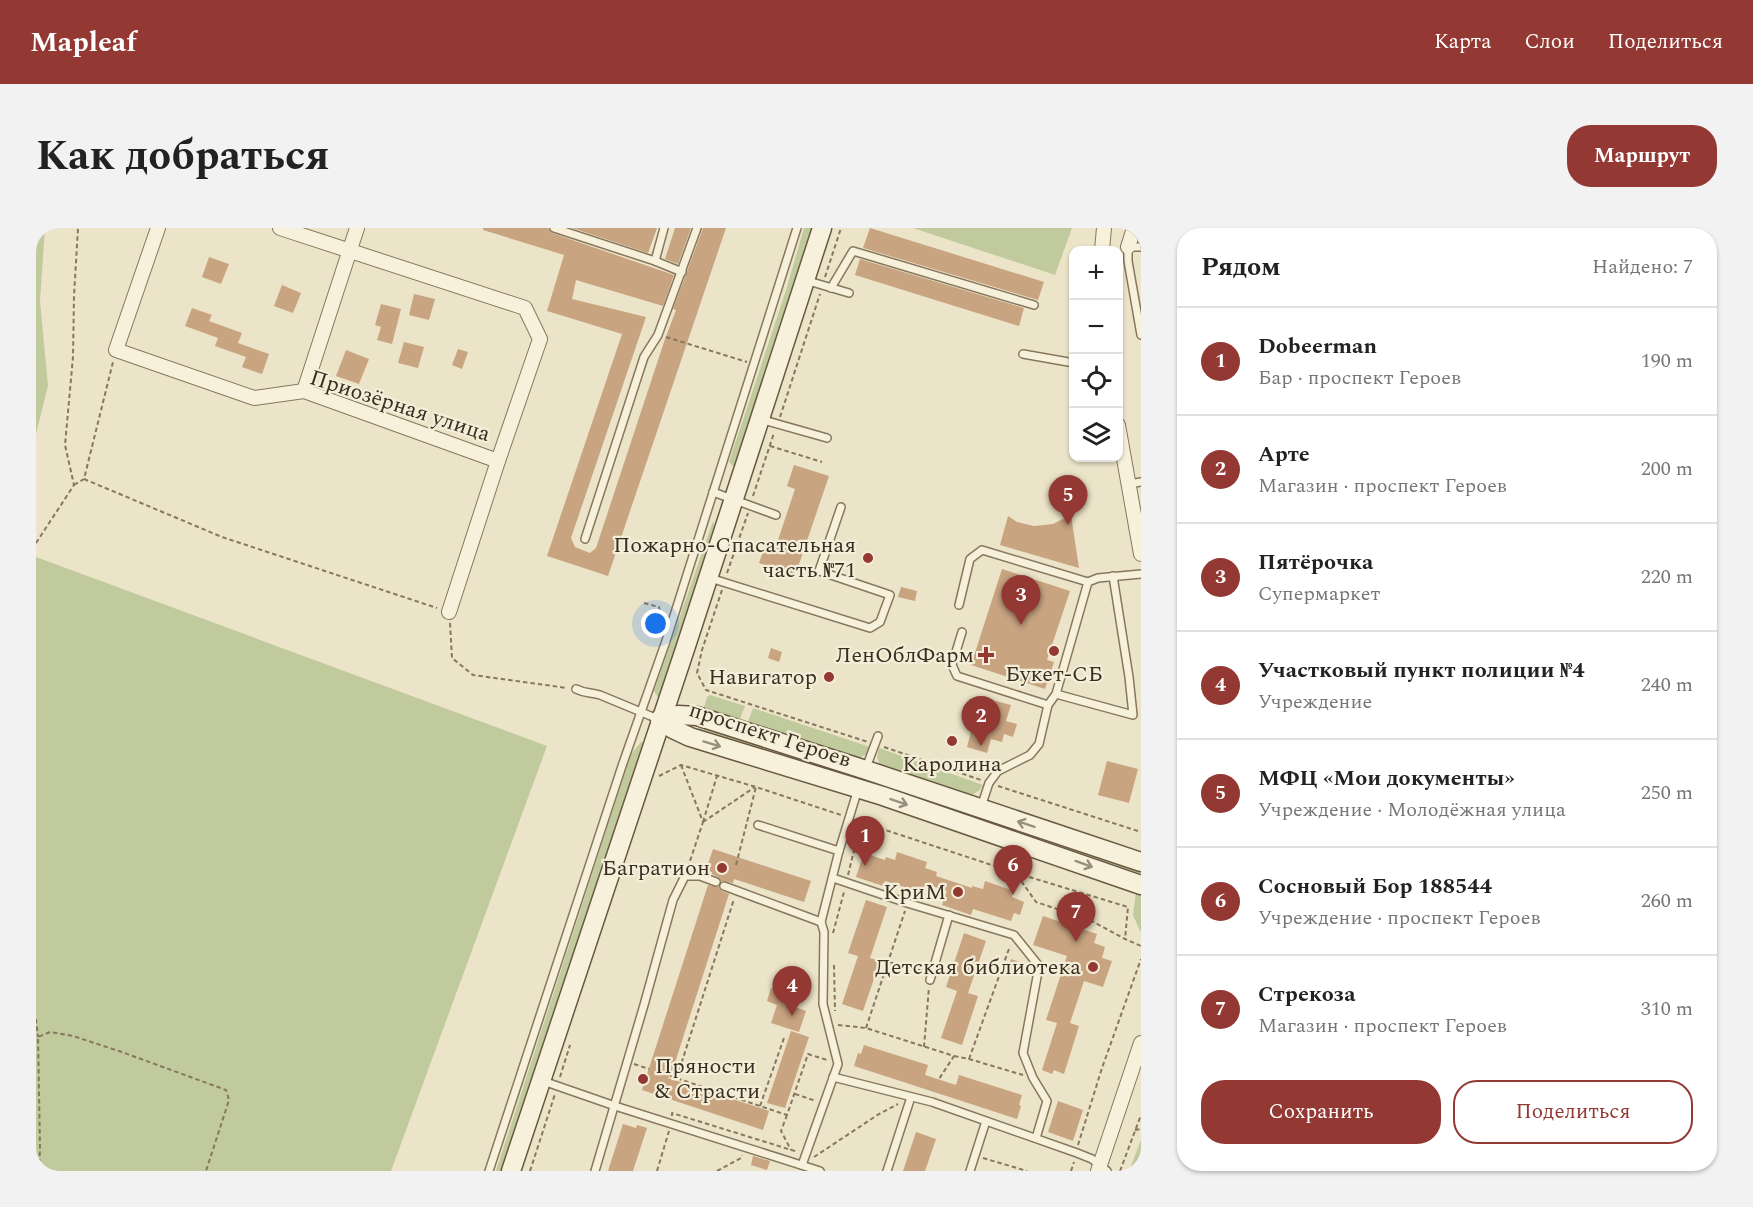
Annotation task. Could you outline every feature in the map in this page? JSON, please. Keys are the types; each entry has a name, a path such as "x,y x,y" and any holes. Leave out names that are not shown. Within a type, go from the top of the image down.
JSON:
{"main road":[{"path":"511,1171 660,719 716,579 733,499 759,419 814,282 822,228"},
{"name":"проспект Героев","path":"660,719 678,715 697,716 1141,862"},
{"name":"проспект Героев","path":"660,719 673,729 690,737 858,789 1141,885"}],"street":[{"path":"116,350 158,228"},
{"path":"280,228 525,308 540,339 449,612"},
{"path":"304,391 357,228"},
{"path":"1102,246 1104,228"},
{"path":"1134,228 1135,247"},
{"name":"Приозёрная улица","path":"116,350 254,398 304,391 498,461"},
{"path":"1123,440 1135,483 1141,554"},
{"path":"1102,1170 1141,1043"}],"lane":[{"path":"554,228 682,272"},
{"path":"655,261 664,228"},
{"path":"585,539 644,357 658,335 697,228"},
{"path":"489,1171 623,763 642,712 797,228"},
{"path":"1135,247 1128,261 1141,335"},
{"path":"831,288 853,251 1034,305"},
{"path":"814,282 849,293"},
{"path":"1023,354 1069,362"},
{"path":"759,419 826,438"},
{"path":"713,492 776,514"},
{"path":"716,579 870,628 880,622 890,595 819,572 841,507"},
{"path":"959,605 970,559 982,550 1088,582 1098,578 1141,574"},
{"path":"1056,694 1133,715 1113,576"},
{"path":"980,809 989,783 998,771 1030,755 1039,744 1048,705 1056,694 1088,582"},
{"path":"962,632 952,665 957,676 1048,705"},
{"path":"576,689 585,694 594,693 660,719"},
{"path":"866,770 878,736"},
{"path":"802,1165 838,1064 823,1004 824,932 821,922 858,789"},
{"path":"758,825 839,851"},
{"path":"595,1171 674,900 685,876 700,876 716,882"},
{"path":"833,878 1014,935 1039,966 1023,1053 1033,1078 1047,1101 1036,1138"},
{"path":"724,886 821,922"},
{"path":"931,977 949,915"},
{"path":"833,1077 932,1102 1077,1153 1092,1159 1102,1170"},
{"path":"541,1080 670,1124 820,1171"},
{"path":"887,1171 911,1097"},
{"path":"970,1171 986,1121"}],"path":[{"path":"74,485 65,445 73,357 78,228"},
{"path":"841,228 814,282 778,424 750,505 716,579 697,673 706,690 1141,832"},
{"path":"658,335 740,359"},
{"path":"36,543 74,485 84,479 116,350"},
{"path":"770,446 822,462"},
{"path":"84,479 222,537 449,612 452,658 473,675 576,689"},
{"path":"644,603 659,607"},
{"path":"702,822 681,765 1128,907 1125,939"},
{"path":"685,876 717,776"},
{"path":"702,822 756,787"},
{"path":"736,865 756,787"},
{"path":"833,934 861,822"},
{"path":"1016,873 1036,902 1090,920 1141,946"},
{"path":"676,1078 737,891"},
{"path":"866,1028 904,915"},
{"path":"969,1059 1010,947"},
{"path":"833,957 835,1013"},
{"path":"1071,1171 1102,1068 1141,959"},
{"path":"889,962 931,977 924,1047"},
{"path":"36,1019 39,1171"},
{"path":"832,1024 866,1028 1031,1078"},
{"path":"38,1037 50,1032 73,1036 226,1090 229,1100 206,1171"},
{"path":"760,1106 783,1038"},
{"path":"791,1150 782,1131 808,1053 838,1064"},
{"path":"939,1079 954,1056"},
{"path":"627,1061 649,1069"},
{"path":"670,1076 787,1115"},
{"path":"795,1094 824,1103"},
{"path":"814,1157 898,1104"},
{"path":"672,1113 803,1154"},
{"path":"1120,1171 1141,1115"},
{"path":"657,1171 670,1124"},
{"path":"1134,1130 1141,1130"},
{"path":"717,1171 741,1158 746,1146"},
{"path":"975,1155 1027,1171"}],"green space":[{"path":"36,228 45,228 40,301 48,386 36,434"},
{"path":"804,228 813,228 736,469 729,462"},
{"path":"913,228 1072,228 1055,275"},
{"path":"713,521 716,534 659,699 654,691"},
{"path":"36,557 547,746 391,1171 36,1171"},
{"path":"710,695 745,706 740,719 736,721 703,711 707,697"},
{"path":"753,708 870,747 867,754 857,759 751,725 748,722"},
{"path":"699,725 938,803 936,808 698,732"},
{"path":"641,742 645,743 504,1171 496,1171 631,754"},
{"path":"879,748 983,785 980,790 970,796 880,766 877,757"},
{"path":"1021,830 1141,870 1139,877 1019,836"},
{"path":"1136,892 1141,894 1141,933 1133,915"},
{"path":"1141,1140 1141,1171 1129,1171"}],"building":[{"path":"483,228 548,228 552,233 674,275 663,306 576,280 572,299 646,317 571,538 575,547 590,553 596,548 676,310 673,309 703,228 726,228 608,576 547,556 622,334 547,311 564,255 483,230"},
{"path":"572,228 657,228 648,253"},
{"path":"675,228 691,228 678,264 665,259"},
{"path":"870,228 1044,282 1038,300 863,248"},
{"path":"209,257 229,264 221,284 202,277"},
{"path":"860,259 1024,308 1019,326 855,275"},
{"path":"282,285 301,293 293,313 274,306"},
{"path":"414,294 435,299 429,320 409,315"},
{"path":"381,304 401,309 392,344 377,340 381,327 375,325"},
{"path":"192,308 212,315 209,321 242,333 238,343 269,354 262,374 242,367 246,357 215,346 218,338 185,326"},
{"path":"404,342 424,347 418,368 398,363"},
{"path":"458,349 468,352 462,369 452,365"},
{"path":"346,350 369,359 359,384 336,376"},
{"path":"794,465 829,476 795,576 759,563 766,543 776,546 795,489 787,486"},
{"path":"1071,515 1079,568 1000,545 1008,516 1017,522 1034,526 1053,524"},
{"path":"1002,569 1070,591 1047,660 1054,662 1045,689 971,665"},
{"path":"901,587 917,591 915,601 898,597"},
{"path":"771,648 782,652 779,662 768,658"},
{"path":"985,698 1011,705 1006,721 1017,724 1013,737 1004,734 1002,742 991,739 987,753 967,747 978,706 983,707"},
{"path":"1107,761 1138,769 1129,803 1098,795"},
{"path":"713,849 811,881 804,902 734,879 733,883 721,881 712,872 706,870"},
{"path":"897,852 927,862 925,868 937,872 936,876 972,888 972,886 983,889 985,881 1014,891 1012,897 1024,902 1020,915 1014,913 1011,921 973,909 971,915 942,905 947,891 926,884 923,893 885,881 883,886 856,877 864,853 885,860 886,857 895,860"},
{"path":"708,885 719,887 729,894 672,1072 668,1078 769,1111 763,1130 642,1090"},
{"path":"866,900 887,907 870,958 880,961 863,1011 842,1004 858,956 848,953"},
{"path":"1043,916 1097,934 1094,943 1105,947 1102,958 1112,961 1103,987 1084,981 1070,1023 1079,1026 1064,1074 1054,1070 1052,1074 1042,1070 1057,1023 1046,1020 1067,956 1033,945"},
{"path":"964,933 986,941 968,993 978,996 962,1045 941,1038 957,991 946,987"},
{"path":"1011,959 1028,965 1024,974 1008,969"},
{"path":"771,988 787,993 784,1003 806,1011 799,1032 771,1023 777,1005 767,1001"},
{"path":"791,1031 809,1037 785,1108 767,1103"},
{"path":"864,1045 928,1065 925,1075 956,1085 959,1075 1022,1095 1017,1119 854,1066 858,1053 861,1054"},
{"path":"1058,1101 1083,1110 1073,1141 1048,1132"},
{"path":"623,1124 636,1128 637,1125 647,1128 633,1171 608,1171"},
{"path":"916,1132 936,1139 925,1171 903,1171"},
{"path":"753,1156 770,1161 767,1170 751,1165"}],"place":[{"name":"МФЦ «Мои документы»","path":"1068,525"},
{"name":"Пожарно-Спасательная часть №71","path":"868,558"},
{"name":"Пятёрочка","path":"1021,625"},
{"name":"Букет-СБ","path":"1054,651"},
{"name":"ЛенОблФарм","path":"986,655"},
{"name":"Навигатор","path":"829,677"},
{"name":"Каролина","path":"952,741"},
{"name":"Арте","path":"981,746"},
{"name":"Dobeerman","path":"865,866"},
{"name":"Багратион","path":"722,868"},
{"name":"КриМ","path":"958,892"},
{"name":"Сосновый Бор 188544","path":"1013,895"},
{"name":"Стрекоза","path":"1076,942"},
{"name":"Детская библиотека","path":"1093,967"},
{"name":"Участковый пункт полиции №4","path":"792,1016"},
{"name":"Пряности & Страсти","path":"643,1079"}]}
